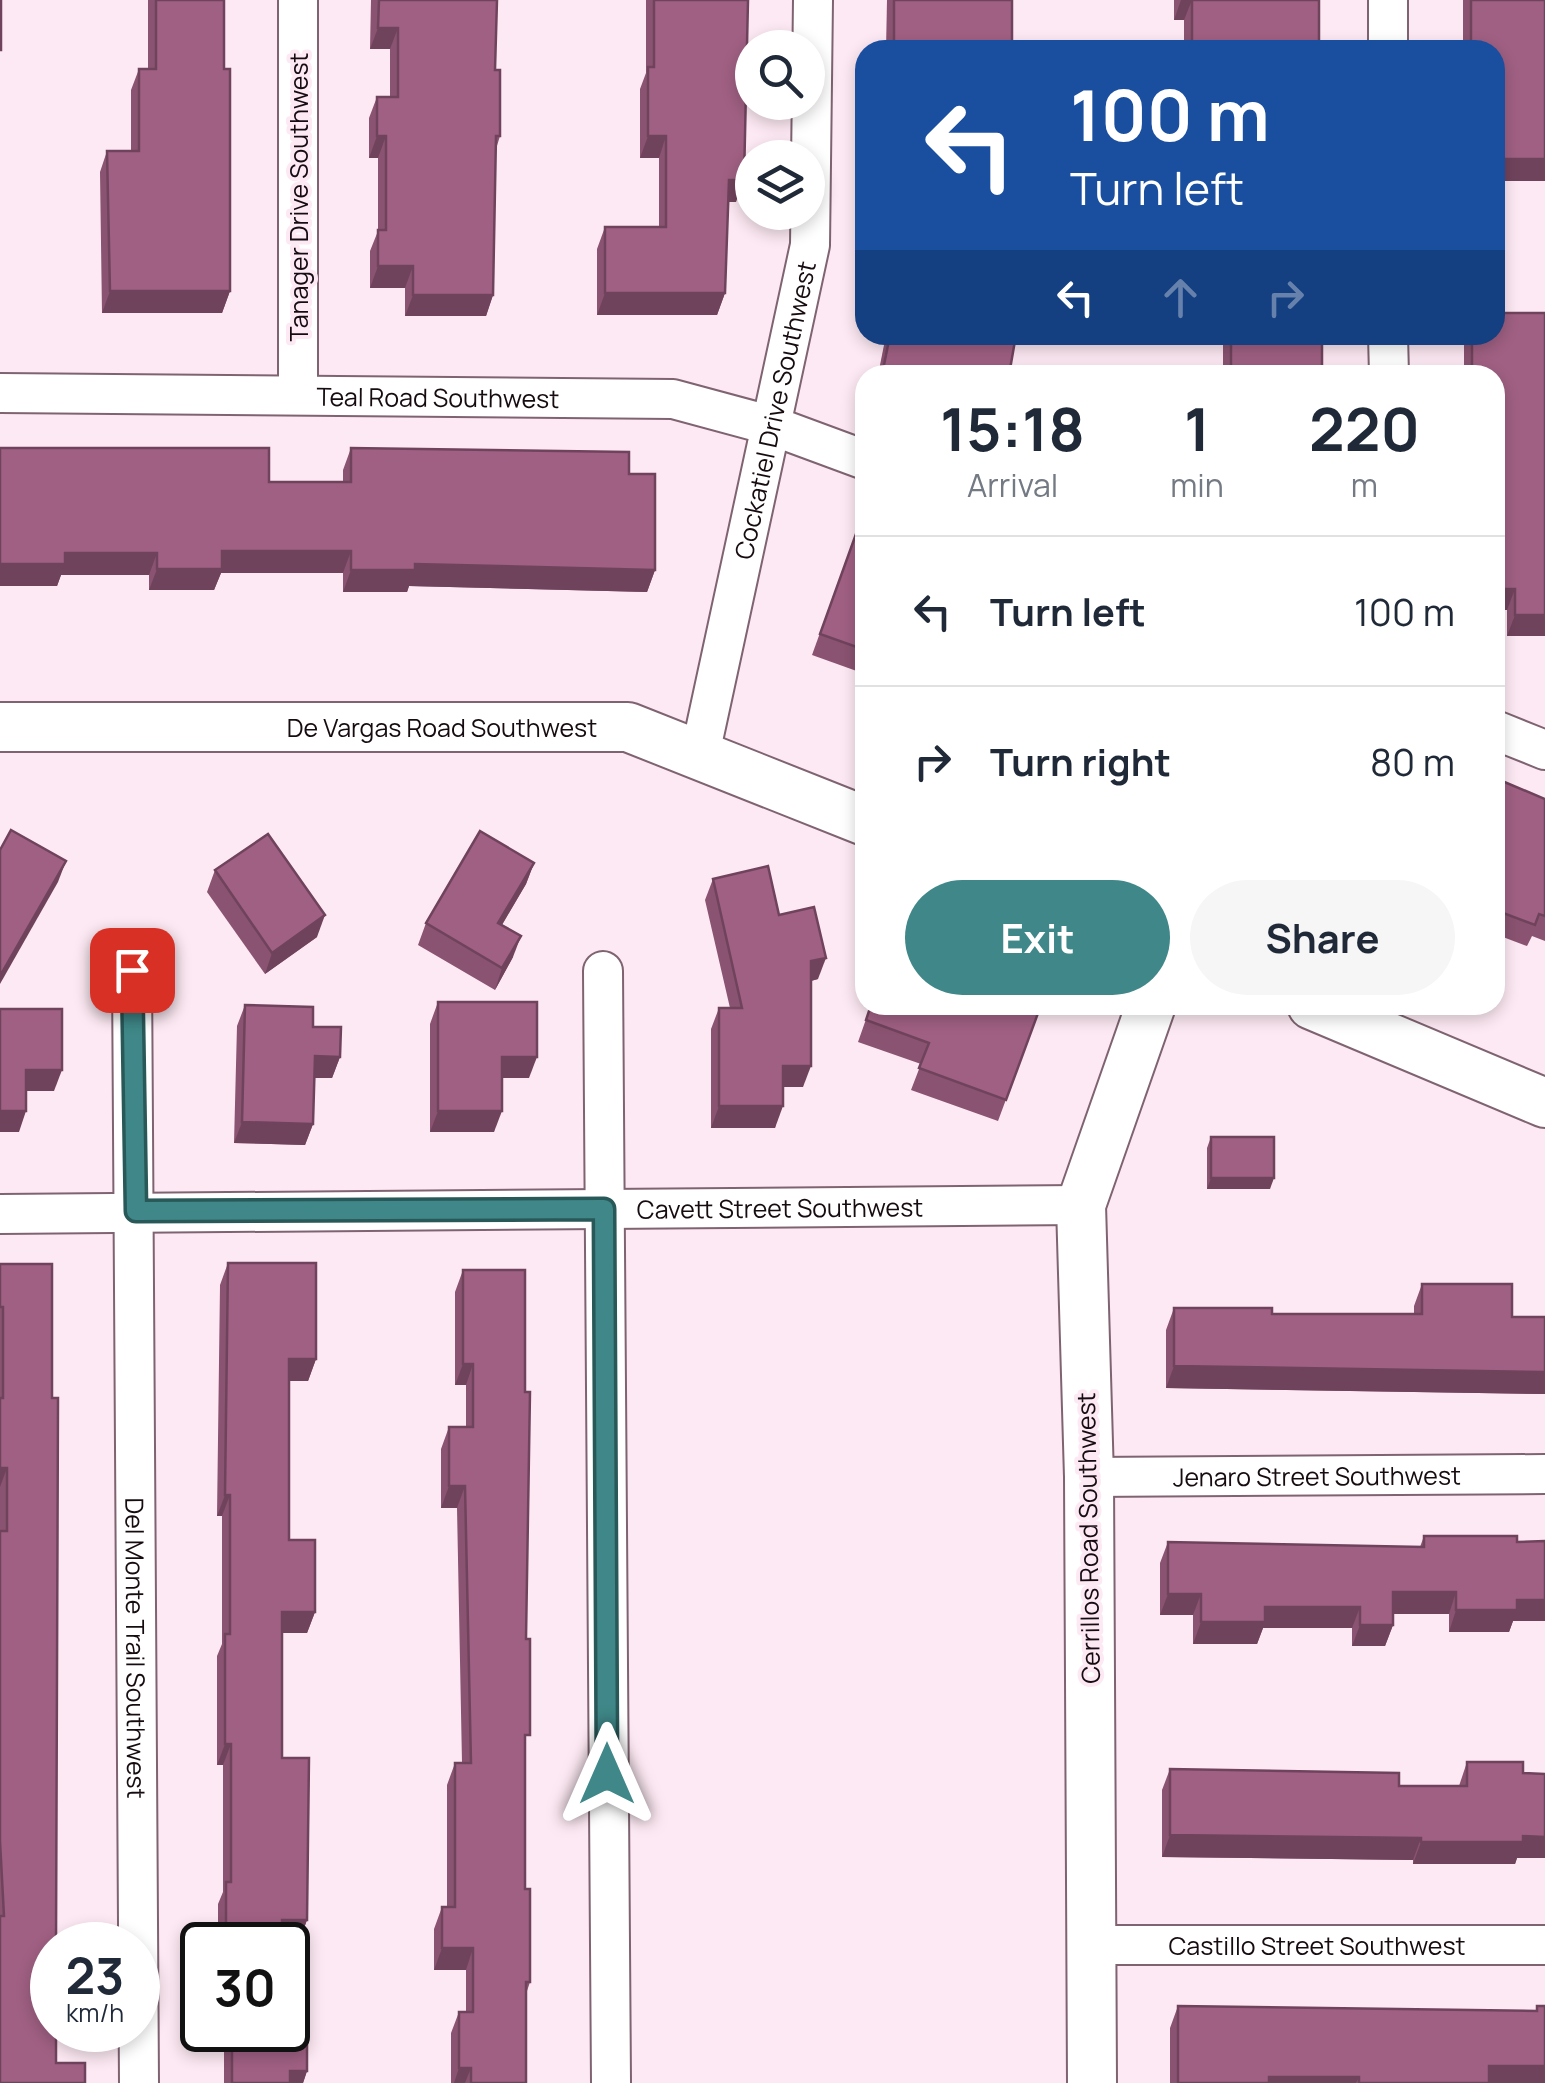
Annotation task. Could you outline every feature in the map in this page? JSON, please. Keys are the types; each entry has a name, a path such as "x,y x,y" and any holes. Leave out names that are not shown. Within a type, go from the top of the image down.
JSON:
{"street":[{"name":"Tanager Drive Southwest","path":"298,0 298,394"},
{"name":"Cockatiel Drive Southwest","path":"700,754 810,245 813,0"},
{"path":"1388,0 1388,40"},
{"name":"Teal Road Southwest","path":"0,393 673,398 773,426 855,456"},
{"name":"De Vargas Road Southwest","path":"0,728 628,727 855,817"},
{"path":"1505,734 1545,750"},
{"name":"Del Monte Trail Southwest","path":"132,970 139,2083"},
{"path":"603,971 612,2083"},
{"name":"Cerrillos Road Southwest","path":"1092,2083 1089,1477 1080,1205 1147,1015"},
{"path":"1336,1015 1545,1103"},
{"name":"Cavett Street Southwest","path":"0,1214 1080,1205"},
{"name":"Jenaro Street Southwest","path":"1089,1477 1545,1474"},
{"name":"Castillo Street Southwest","path":"1089,1945 1545,1945"}],"building":[{"path":"156,0 224,0 224,69 230,69 230,291 110,291 107,151 139,151 139,69 156,69"},
{"path":"379,0 497,0 495,70 500,70 500,136 496,136 493,295 413,295 413,266 378,266 378,230 386,230 386,136 377,136 377,97 398,97 398,28 378,28"},
{"path":"654,0 748,0 747,30 735,30 735,120 745,120 745,140 735,140 735,180 729,180 725,293 605,293 605,227 666,227 666,136 648,136 648,67 654,67"},
{"path":"894,0 1012,0 1012,40 894,40"},
{"path":"1192,0 1319,0 1319,40 1192,40"},
{"path":"1471,0 1545,0 1545,159 1505,159 1505,40 1471,40"},
{"path":"1505,313 1545,313 1545,615 1515,615 1515,589 1505,589 1505,365 1472,365 1472,345 1505,345"},
{"path":"888,345 1014,345 1011,365 884,365"},
{"path":"1231,345 1322,345 1322,365 1231,365"},
{"path":"0,448 269,448 269,482 351,482 351,448 629,452 629,474 655,474 655,570 415,564 415,570 351,570 351,551 222,551 222,569 157,569 157,553 65,553 65,564 0,564"},
{"path":"855,537 855,646 820,634"},
{"path":"1505,782 1545,799 1545,916 1539,914 1535,925 1505,914"},
{"path":"11,830 66,861 0,976 0,850"},
{"path":"480,831 534,863 498,923 521,936 502,968 426,923"},
{"path":"268,834 325,915 272,953 215,870"},
{"path":"768,866 779,915 814,907 826,958 811,961 811,1066 783,1066 783,1106 719,1106 719,1008 742,1008 713,879"},
{"path":"438,1002 537,1002 537,1057 502,1057 502,1111 438,1111"},
{"path":"245,1005 313,1007 313,1027 341,1027 340,1057 315,1056 313,1124 242,1122"},
{"path":"0,1009 62,1009 62,1070 26,1070 26,1111 0,1111"},
{"path":"868,1015 1037,1015 1006,1100 919,1068 929,1043 866,1020"},
{"path":"1211,1137 1274,1137 1274,1178 1211,1178"},
{"path":"228,1263 316,1263 316,1359 289,1359 289,1540 315,1540 315,1612 282,1612 282,1758 309,1758 307,1920 226,1922 226,1882 231,1882 231,1744 225,1744 230,1495 225,1495"},
{"path":"0,1264 52,1264 52,1398 58,1398 56,1922 30,1922 30,2052 56,2052 56,2063 85,2063 85,2083 0,2083 0,1916 4,1916 0,1841 0,1531 7,1531 7,1468 0,1468"},
{"path":"463,1270 525,1270 525,1392 530,1392 526,1639 530,1639 530,1735 525,1735 525,1889 530,1889 530,1982 526,1982 526,2083 471,2083 471,2068 459,2068 459,2012 473,2012 473,1948 442,1948 442,1907 455,1907 455,1763 471,1763 465,1486 449,1486 449,1427 473,1427 473,1364 463,1364"},
{"path":"1422,1284 1512,1284 1512,1317 1545,1317 1545,1372 1174,1366 1174,1308 1272,1308 1272,1314 1422,1314"},
{"path":"1424,1536 1517,1536 1517,1542 1545,1541 1545,1600 1517,1600 1517,1610 1456,1610 1456,1592 1393,1592 1393,1625 1360,1625 1360,1607 1265,1607 1265,1622 1201,1622 1201,1594 1168,1594 1168,1542 1424,1547"},
{"path":"1467,1762 1523,1762 1523,1773 1545,1774 1545,1837 1523,1836 1523,1842 1421,1842 1421,1838 1170,1835 1170,1769 1399,1773 1399,1786 1467,1786"},
{"path":"1178,2006 1537,2011 1537,2006 1545,2006 1545,2066 1489,2066 1489,2083 1359,2083 1359,2077 1269,2077 1269,2083 1178,2083"},
{"path":"232,2052 307,2052 307,2071 290,2071 290,2083 232,2083"}],"route":[{"path":"132,970 136,1211 604,1209 607,1774"}]}
